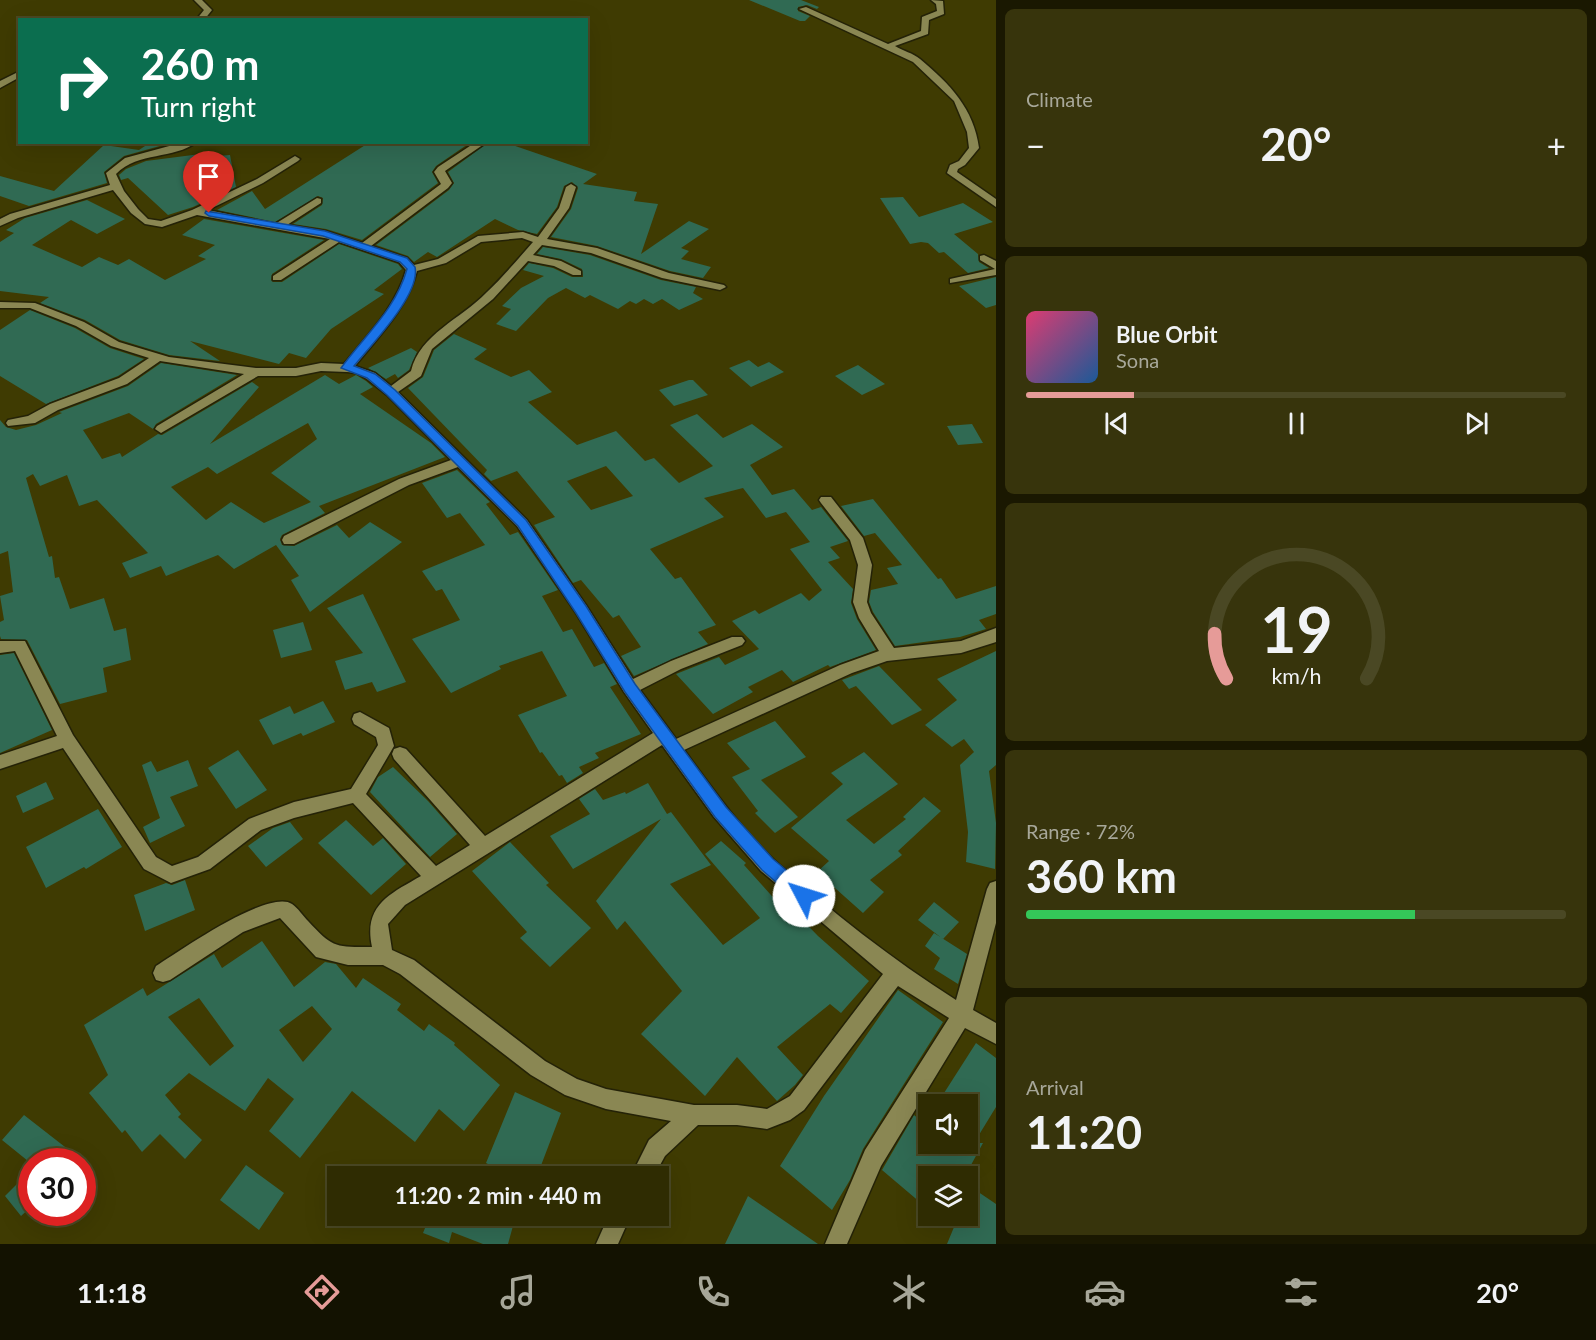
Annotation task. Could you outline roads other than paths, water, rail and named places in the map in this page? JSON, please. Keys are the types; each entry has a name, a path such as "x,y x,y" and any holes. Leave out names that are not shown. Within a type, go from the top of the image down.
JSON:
{"street":[{"path":"198,0 208,10 202,18"},
{"path":"893,48 891,45 893,43 920,36 925,32 925,20 941,12 940,3 935,0"},
{"path":"803,9 916,60 957,100 972,132 974,148 962,163 953,167 952,173 996,204"},
{"path":"0,85 18,74"},
{"path":"188,144 174,150 148,153 123,163 111,173 117,186 145,221 162,224 196,212 260,181 295,159"},
{"path":"363,247 445,186 447,183 441,177 441,169 480,144"},
{"path":"0,223 14,216 117,186"},
{"path":"391,392 417,373 420,360 427,347 489,297 540,241 564,208 571,188"},
{"path":"277,227 317,201"},
{"path":"196,212 223,214 277,227 325,234 403,260 412,269"},
{"path":"412,269 442,261 478,239 523,235 540,241 593,250 666,276 720,287"},
{"path":"277,278 339,238"},
{"path":"525,257 557,263 577,273"},
{"path":"984,258 996,266"},
{"path":"347,368 395,309 407,288 412,269"},
{"path":"954,281 996,272"},
{"path":"0,305 31,305 80,324 116,345 192,365 256,372 296,372 321,367 347,368 360,370 371,376 391,392 522,523 581,609 630,688 670,740 720,812 767,865 896,973 962,1016 996,1034"},
{"path":"12,423 31,420 54,407 123,381 158,357"},
{"path":"161,429 256,372"},
{"path":"289,540 404,482 460,461"},
{"path":"826,500 856,538 865,565 860,602 864,614 890,655"},
{"path":"384,956 378,929 383,911 482,846 670,740 846,669 890,655 961,648 996,634"},
{"path":"630,688 676,665 737,640"},
{"path":"0,647 20,645 67,740 150,862 171,875 204,863 255,824 294,810 356,795 386,746 383,733 360,719"},
{"path":"0,762 67,740"},
{"path":"400,754 482,846"},
{"path":"356,795 434,877"},
{"path":"836,1244 873,1158 962,1016 996,889"},
{"path":"164,973 237,925 280,909 285,910 323,951 348,956 384,956 407,968 538,1068 572,1088 606,1099 694,1115 737,1115 767,1119 783,1113 797,1103 896,973"},
{"path":"647,1166 657,1148 694,1115"},
{"path":"607,1244 615,1226"}]}
